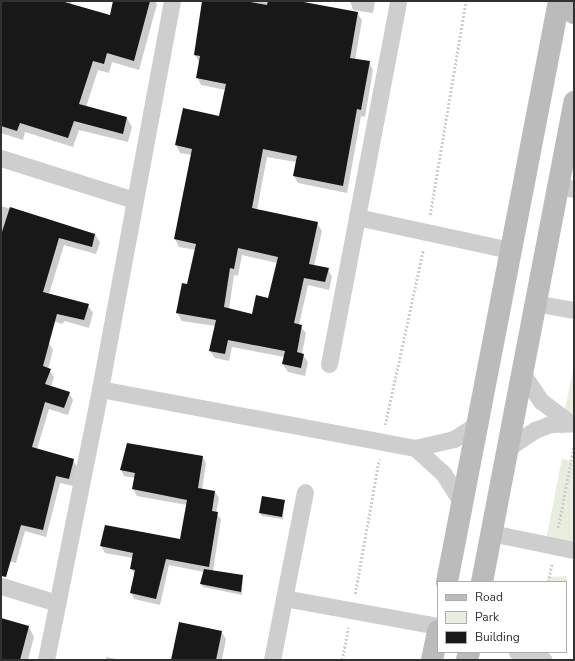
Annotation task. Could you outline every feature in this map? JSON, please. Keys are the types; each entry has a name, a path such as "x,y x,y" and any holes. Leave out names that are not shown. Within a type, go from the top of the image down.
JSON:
{"main road":[{"path":"447,581 559,1"},
{"path":"573,1 574,13"},
{"path":"482,581 534,304 566,188 574,102"},
{"path":"432,660 437,636"}],"street":[{"path":"46,660 100,388 172,1"},
{"path":"329,364 398,1"},
{"path":"1,158 134,200"},
{"path":"357,217 510,250"},
{"path":"534,304 574,310"},
{"path":"522,373 541,401 571,422"},
{"path":"100,388 415,448 454,439 477,424"},
{"path":"508,448 535,430 571,422"},
{"path":"415,448 443,473 462,504"},
{"path":"272,660 305,492"},
{"path":"491,532 574,550"},
{"path":"1,586 57,603"},
{"path":"284,598 437,626"},
{"path":"506,660 521,654 544,660"}],"path":[{"path":"342,660 382,442 427,232 466,1"},
{"path":"548,581 574,445"}],"green space":[{"path":"574,365 574,432 560,434"},
{"path":"562,458 574,463 574,539 570,546 544,550"},
{"path":"567,576 566,581 547,581 549,577"}],"building":[{"path":"1,1 61,1 110,15 113,1 150,1 134,61 107,53 104,64 93,61 79,104 127,117 123,134 74,121 68,138 20,123 17,131 1,126"},
{"path":"202,1 244,1 267,5 268,1 298,1 358,12 350,58 370,61 361,110 357,109 343,186 293,176 297,156 263,149 252,208 318,222 309,264 329,268 325,282 304,278 294,323 302,325 297,352 304,354 301,368 282,364 285,351 228,340 225,354 209,351 216,320 176,313 182,283 187,284 196,244 174,239 192,149 175,145 183,108 219,116 226,84 196,78 200,56 194,55","holes":["238,248 278,257 268,298 256,295 252,314 224,307 230,268 234,269"]},
{"path":"10,207 95,234 92,247 59,238 43,292 89,304 84,320 57,314 43,366 51,369 45,384 70,392 64,408 45,402 32,447 74,459 69,479 56,476 43,530 21,525 6,577 1,576 1,235"},
{"path":"127,443 203,456 198,488 215,491 212,511 218,512 209,567 166,559 156,599 130,593 135,570 130,569 133,553 100,546 105,525 180,539 187,500 132,489 135,473 120,470"},
{"path":"262,496 285,500 282,517 259,513"},
{"path":"204,569 243,575 241,592 200,584"},
{"path":"1,618 29,626 20,660 1,660"},
{"path":"179,622 222,631 216,660 171,660"}]}
